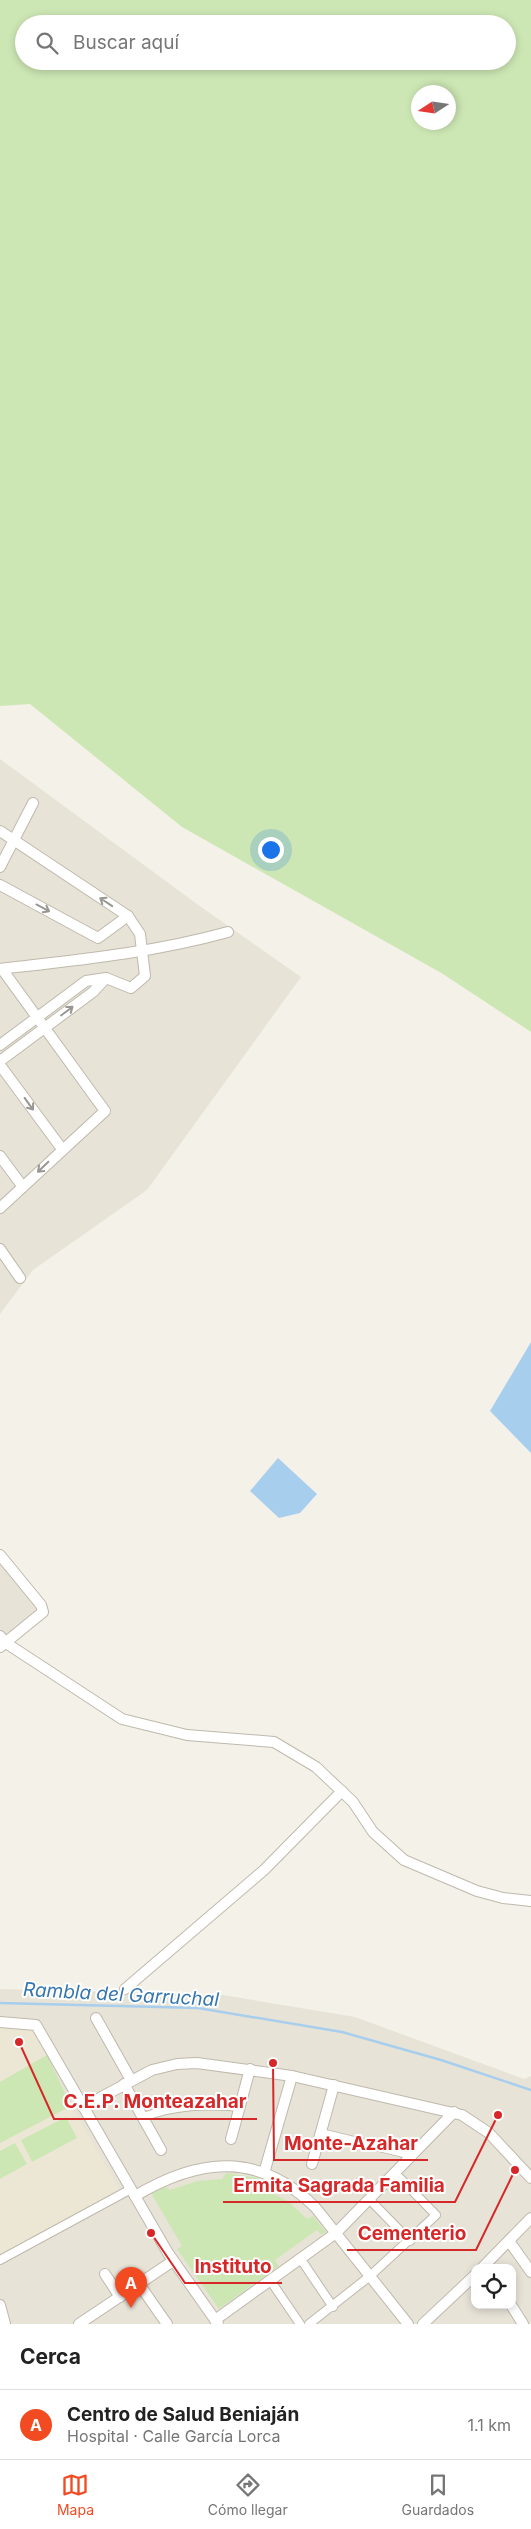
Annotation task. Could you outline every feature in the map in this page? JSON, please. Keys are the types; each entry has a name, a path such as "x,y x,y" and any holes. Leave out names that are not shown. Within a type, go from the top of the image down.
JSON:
{"street":[{"path":"0,868 33,803"},
{"path":"0,831 128,916 140,934 145,976 131,988 106,978 86,982 0,1045"},
{"path":"0,885 98,938 128,916"},
{"path":"0,1208 104,1110 1,969 178,946 228,932"},
{"path":"0,1061 93,992 106,978"},
{"path":"0,1065 62,1149"},
{"path":"0,1156 23,1187"},
{"path":"0,1250 20,1278"},
{"path":"0,1555 41,1605 42,1612 2,1642 122,1719 187,1735 274,1742 316,1766 353,1802 373,1832 404,1860 477,1891 503,1898 531,1900"},
{"path":"125,1989 264,1870 342,1791"},
{"path":"96,2018 143,2117 161,2150"},
{"path":"0,2022 28,2023 38,2029 173,2261 216,2322 270,2280 336,2233 454,2112"},
{"path":"83,2107 152,2070 177,2064 207,2063 250,2069 292,2076 454,2112 471,2120 489,2133 531,2178"},
{"path":"231,2140 250,2069"},
{"path":"264,2173 292,2076"},
{"path":"312,2164 334,2085"},
{"path":"143,2117 184,2105 240,2107"},
{"path":"321,2133 412,2155"},
{"path":"0,2260 133,2192 167,2177 203,2167 240,2167 264,2173 286,2184 306,2198 408,2324"},
{"path":"309,2324 370,2276 436,2215 395,2173"},
{"path":"369,2199 410,2241"},
{"path":"488,2264 531,2218"},
{"path":"509,2241 531,2272"},
{"path":"300,2258 333,2307"},
{"path":"80,2324 173,2261"},
{"path":"105,2274 120,2297"},
{"path":"423,2324 471,2279"},
{"path":"270,2280 300,2324"},
{"path":"139,2284 163,2323"},
{"path":"0,2305 5,2324"},
{"path":"514,2309 523,2324"}],"shaded area":[{"path":"0,759 197,904 301,977 147,1190 33,1270 0,1314"},
{"path":"0,1555 42,1609 0,1649"},
{"path":"0,1989 223,1995 355,2017 524,2079 531,2076 531,2324 0,2324"},
{"path":"0,2028 31,2028 47,2055 0,2082"},
{"path":"71,2106 121,2192 0,2257 0,2143"}],"green space":[{"path":"0,0 531,0 531,1032 443,974 182,827 30,704 0,706"},
{"path":"47,2055 71,2106 0,2143 0,2082"},
{"path":"66,2117 77,2138 32,2162 21,2140"},
{"path":"15,2143 27,2164 0,2179 0,2151"},
{"path":"226,2173 259,2178 259,2186 289,2202 307,2219 313,2216 326,2232 321,2235 317,2230 275,2260 279,2266 219,2309 177,2249 182,2246 151,2193 165,2186 170,2190 197,2181 222,2179"}],"water":[{"path":"531,1342 531,1453 490,1411"},
{"path":"278,1458 317,1494 300,1513 279,1518 250,1491"}],"waterway":[{"name":"Rambla del Garruchal","path":"0,2003 198,2008 342,2032 441,2060 531,2090"}],"place":[{"name":"C.E.P. Monteazahar","path":"19,2042"},
{"name":"Monte-Azahar","path":"273,2063"},
{"name":"Ermita Sagrada Familia","path":"498,2115"},
{"name":"Cementerio","path":"515,2170"},
{"name":"Instituto","path":"151,2233"},
{"name":"Centro de Salud Beniaján","path":"131,2308"}]}
